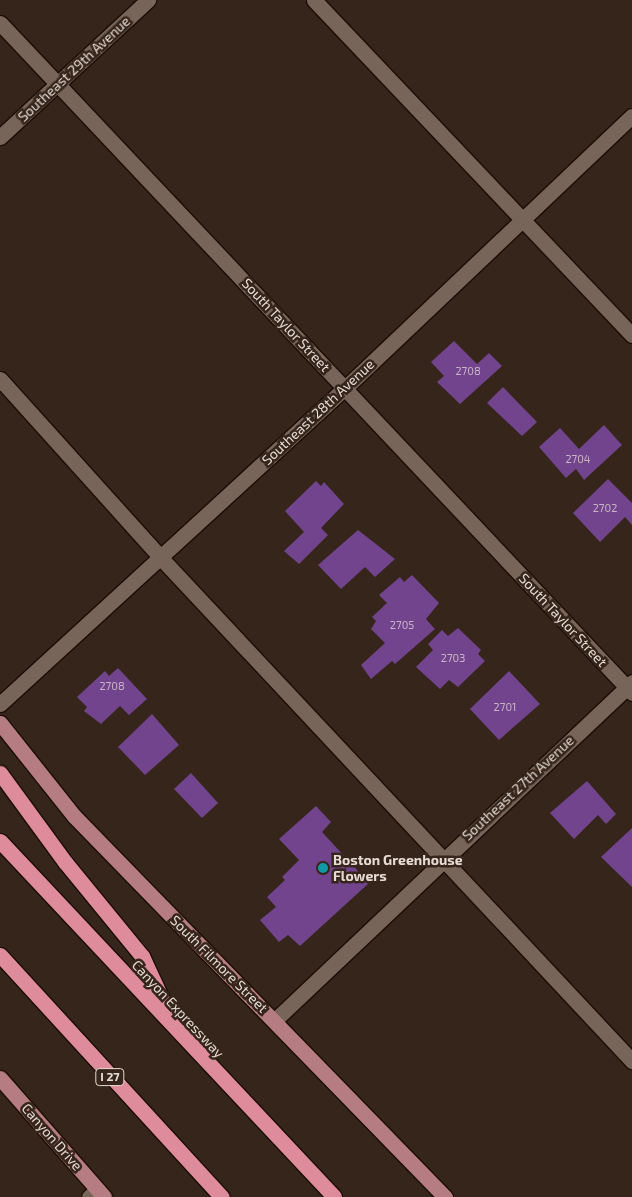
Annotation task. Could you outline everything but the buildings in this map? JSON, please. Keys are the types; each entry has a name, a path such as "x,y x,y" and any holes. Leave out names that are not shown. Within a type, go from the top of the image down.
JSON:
{"highway":[{"path":"0,773 65,862 142,956 178,1034"},
{"name":"Canyon Expressway","path":"0,841 178,1034 333,1196"},
{"name":"I 27","path":"0,955 222,1197"}],"main road":[{"name":"South Filmore Street","path":"0,724 74,816 446,1197"},
{"name":"Canyon Drive","path":"0,1078 97,1195"}],"street":[{"name":"Southeast 29th Avenue","path":"0,137 148,0"},
{"path":"314,0 632,334"},
{"name":"South Taylor Street","path":"0,23 630,688"},
{"name":"Southeast 28th Avenue","path":"0,704 345,388 632,116"},
{"path":"0,380 160,557 632,1061"},
{"name":"Southeast 27th Avenue","path":"275,1020 442,860 630,688"}],"place":[{"name":"Boston Greenhouse Flowers","path":"323,868"}]}
